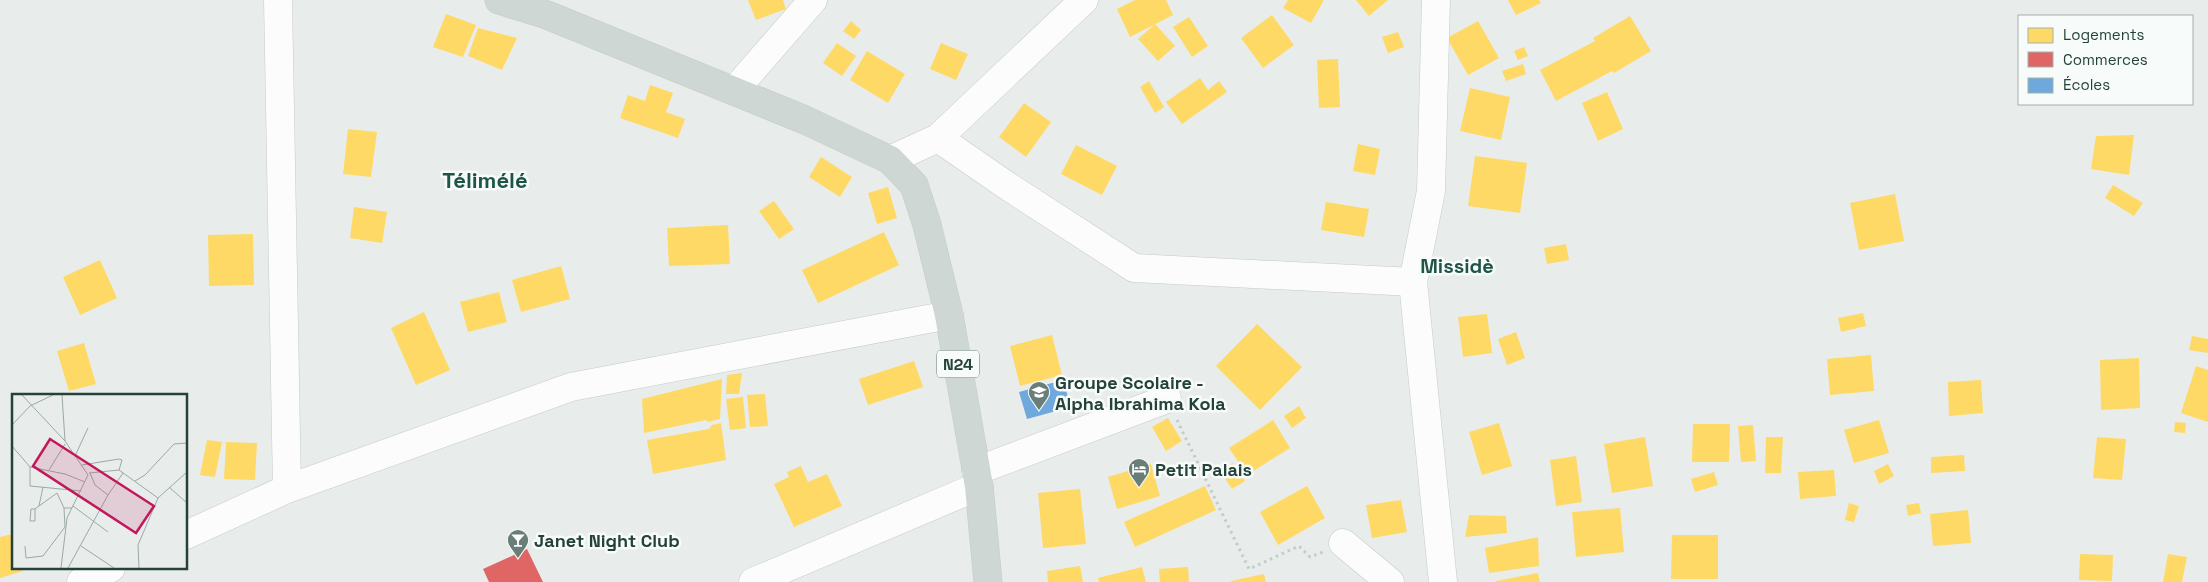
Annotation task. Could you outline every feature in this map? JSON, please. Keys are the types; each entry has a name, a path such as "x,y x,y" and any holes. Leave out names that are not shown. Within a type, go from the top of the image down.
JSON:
{"main road":[{"name":"N24","path":"499,0 547,8 734,91 805,120 890,160 914,185 927,225 949,315 978,478 988,582"}],"street":[{"path":"278,0 287,490"},
{"path":"734,91 813,0"},
{"path":"890,160 938,138 1084,0"},
{"path":"1436,0 1431,191 1413,282 1443,582"},
{"path":"938,138 1006,185 1134,268 1413,282"},
{"path":"188,534 287,490 571,387 949,315"},
{"path":"753,582 978,478 1167,399"},
{"path":"1344,544 1390,582"},
{"path":"81,582 107,570"}],"path":[{"path":"1167,399 1249,569 1299,546 1310,557 1344,544"}],"building: Logements":[{"path":"748,0 783,0 786,9 756,20"},
{"path":"1135,0 1166,0 1173,15 1130,37 1117,9"},
{"path":"1288,0 1324,0 1311,23 1283,8"},
{"path":"1356,0 1388,0 1369,16"},
{"path":"1508,0 1539,0 1541,3 1516,15"},
{"path":"446,14 476,25 463,57 433,47"},
{"path":"1272,15 1294,45 1263,68 1241,38"},
{"path":"1630,16 1651,51 1614,73 1612,71 1556,101 1540,70 1595,41 1593,38"},
{"path":"1189,17 1208,46 1192,57 1173,27"},
{"path":"851,21 861,30 854,39 843,31"},
{"path":"1478,21 1499,58 1468,75 1447,38"},
{"path":"1155,24 1175,46 1158,61 1138,39"},
{"path":"478,28 517,38 502,70 468,56"},
{"path":"1398,32 1404,47 1388,53 1382,37"},
{"path":"837,43 856,56 842,76 823,63"},
{"path":"941,43 968,54 956,80 930,69"},
{"path":"1524,47 1528,56 1518,60 1514,51"},
{"path":"867,51 905,74 888,103 850,80"},
{"path":"1338,59 1340,107 1319,108 1317,60"},
{"path":"1523,64 1526,74 1506,81 1502,71"},
{"path":"1200,78 1208,90 1219,81 1227,92 1182,124 1166,102"},
{"path":"1149,81 1164,107 1155,113 1140,87"},
{"path":"650,85 673,93 666,112 685,119 678,138 620,118 628,95 645,101"},
{"path":"1470,88 1510,97 1501,140 1460,131"},
{"path":"1607,92 1623,129 1598,141 1582,103"},
{"path":"1024,103 1051,122 1026,157 999,137"},
{"path":"348,129 377,132 371,177 343,174"},
{"path":"2134,135 2129,175 2091,169 2096,136"},
{"path":"1358,144 1380,149 1375,175 1353,171"},
{"path":"1076,145 1117,166 1102,195 1061,174"},
{"path":"1475,156 1527,163 1520,213 1468,206"},
{"path":"821,157 852,177 840,197 809,177"},
{"path":"2113,185 2143,203 2134,216 2105,198"},
{"path":"888,187 897,218 877,224 868,193"},
{"path":"1895,194 1904,241 1859,250 1850,203"},
{"path":"774,201 794,229 779,239 759,211"},
{"path":"1326,202 1369,209 1364,237 1321,230"},
{"path":"354,207 387,212 382,243 350,238"},
{"path":"728,225 730,264 669,266 667,228"},
{"path":"884,232 899,265 818,303 802,270"},
{"path":"253,234 254,285 209,286 208,235"},
{"path":"1566,244 1569,260 1547,264 1544,248"},
{"path":"100,260 117,298 80,315 63,277"},
{"path":"561,266 570,299 521,312 512,280"},
{"path":"499,292 507,322 468,332 460,302"},
{"path":"424,312 450,370 416,385 391,328"},
{"path":"1863,313 1866,326 1841,332 1838,318"},
{"path":"1487,314 1492,353 1463,357 1458,317"},
{"path":"1257,324 1302,367 1260,410 1216,366"},
{"path":"1516,332 1525,358 1507,365 1498,339"},
{"path":"1052,335 1062,375 1020,386 1010,346"},
{"path":"2192,336 2208,339 2208,353 2189,350"},
{"path":"84,343 96,384 69,391 57,351"},
{"path":"1871,355 1874,391 1830,395 1827,359"},
{"path":"2139,358 2140,408 2101,410 2100,360"},
{"path":"914,361 923,387 868,405 859,379"},
{"path":"2196,366 2208,370 2208,422 2181,413"},
{"path":"742,373 739,394 726,394 727,375"},
{"path":"722,379 720,419 708,422 706,420 644,433 642,399"},
{"path":"1981,380 1983,413 1949,416 1948,382"},
{"path":"765,394 768,426 750,427 747,395"},
{"path":"743,397 746,428 730,430 726,399"},
{"path":"1299,406 1306,418 1292,428 1284,416"},
{"path":"1168,418 1182,441 1166,451 1152,427"},
{"path":"1273,420 1290,448 1247,475 1229,448"},
{"path":"1879,420 1889,453 1854,463 1844,430"},
{"path":"2175,422 2186,423 2185,433 2174,432"},
{"path":"721,423 726,460 653,474 647,440 709,429 712,425"},
{"path":"1499,423 1512,466 1482,475 1469,432"},
{"path":"1693,424 1730,424 1729,462 1692,462"},
{"path":"1753,425 1756,461 1741,462 1738,426"},
{"path":"1645,437 1653,486 1612,493 1604,444"},
{"path":"1766,437 1783,437 1781,473 1765,473"},
{"path":"2097,437 2126,439 2122,480 2093,478"},
{"path":"207,440 222,442 215,477 200,475"},
{"path":"226,442 257,443 255,480 224,479"},
{"path":"1964,455 1965,471 1931,473 1931,457"},
{"path":"1576,456 1582,502 1556,506 1550,460"},
{"path":"1233,463 1245,481 1232,489 1220,471"},
{"path":"1151,464 1160,496 1117,509 1108,477"},
{"path":"1888,464 1894,476 1879,484 1874,471"},
{"path":"801,466 808,482 827,474 842,506 794,527 774,484 789,477 787,472"},
{"path":"1834,470 1836,496 1800,499 1798,472"},
{"path":"1714,472 1718,485 1695,492 1691,479"},
{"path":"1205,486 1216,510 1135,547 1124,522"},
{"path":"1307,486 1325,518 1278,545 1260,512"},
{"path":"1080,489 1086,544 1043,548 1038,493"},
{"path":"1401,500 1407,532 1372,538 1366,505"},
{"path":"1849,503 1859,506 1854,522 1845,520"},
{"path":"1919,503 1921,513 1908,516 1906,505"},
{"path":"1620,508 1624,552 1576,557 1572,512"},
{"path":"1968,510 1971,543 1933,546 1930,514"},
{"path":"1469,515 1506,516 1507,533 1465,537"},
{"path":"12,534 12,570 23,571 0,578 0,537"},
{"path":"1672,535 1718,535 1718,579 1671,579"},
{"path":"1538,537 1539,566 1489,573 1485,548"},
{"path":"2080,554 2113,555 2112,581 2079,580"},
{"path":"2168,554 2187,557 2182,582 2163,582"},
{"path":"1080,566 1083,582 1048,582 1047,571"},
{"path":"1142,567 1146,582 1099,582 1098,578"},
{"path":"1188,567 1189,582 1160,582 1159,569"},
{"path":"1538,573 1540,582 1496,582 1496,581"},
{"path":"1264,574 1266,582 1231,582 1231,581"}],"building: Commerces":[{"name":"Janet Night Club","path":"527,549 543,582 489,582 483,569"}],"building: Écoles":[{"path":"1063,380 1071,407 1027,419 1019,392"}],"place":[{"name":"Groupe Scolaire - Alpha Ibrahima Kola","path":"1039,411"},
{"name":"Petit Palais","path":"1139,488"},
{"name":"Janet Night Club","path":"518,559"}],"district":[{"name":"Télimélé","path":"485,180"},
{"name":"Missidè","path":"1457,266"}]}
